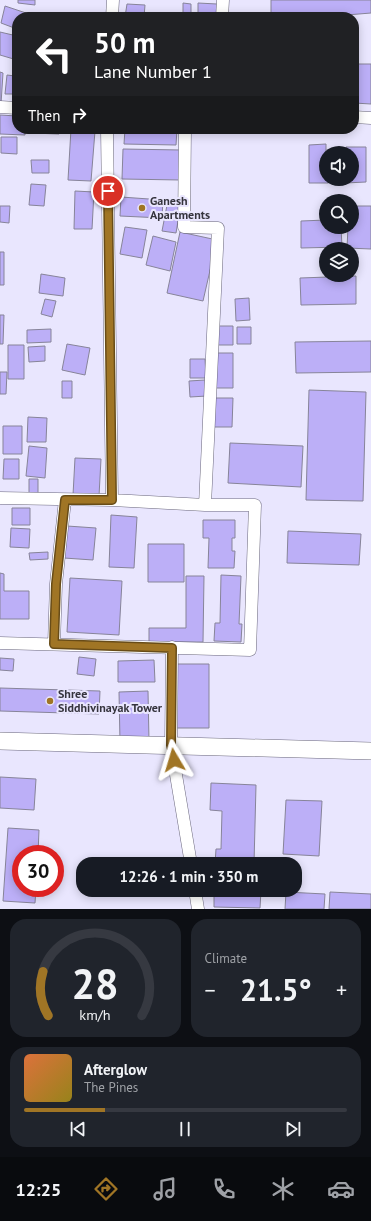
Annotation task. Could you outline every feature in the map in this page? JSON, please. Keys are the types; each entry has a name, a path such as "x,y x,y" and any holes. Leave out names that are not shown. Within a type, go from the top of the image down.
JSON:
{"street":[{"path":"112,12 113,0"},
{"path":"222,12 223,0"},
{"path":"0,107 12,108"},
{"path":"359,117 371,118"},
{"path":"107,134 112,500"},
{"path":"186,134 184,227 218,228 205,505"},
{"path":"0,498 112,500 205,505 255,505 250,650 0,643"},
{"path":"54,644 56,584 65,500"},
{"path":"172,648 171,745 190,857"},
{"path":"0,741 371,750"},
{"path":"196,897 198,909"}],"building":[{"path":"18,0 35,0 35,5 18,3"},
{"path":"271,0 371,0 371,13 271,12"},
{"path":"183,3 191,4 191,12 183,12"},
{"path":"198,3 217,4 217,12 198,12"},
{"path":"127,4 145,5 144,12 126,12"},
{"path":"5,6 23,12 12,12 12,27 1,23"},
{"path":"0,32 12,35 12,59 0,55"},
{"path":"359,64 371,64 371,104 359,103"},
{"path":"0,72 3,73 1,104 0,104"},
{"path":"7,75 12,76 12,94 5,94"},
{"path":"0,115 12,116 12,134 25,135 0,134"},
{"path":"71,134 95,134 91,181 68,180"},
{"path":"125,134 177,134 176,145 124,144"},
{"path":"1,137 17,137 17,154 1,153"},
{"path":"326,144 326,146 319,146 319,183 309,183 309,145"},
{"path":"359,147 366,147 366,182 359,182"},
{"path":"123,149 181,150 180,180 122,179"},
{"path":"31,160 49,160 49,173 32,173"},
{"path":"31,184 46,185 44,206 29,205"},
{"path":"75,191 94,192 92,229 74,229"},
{"name":"Ganesh Apartments","path":"121,197 163,200 162,218 120,216"},
{"path":"168,200 181,203 176,233 162,231"},
{"path":"0,206 10,206 9,223 0,222"},
{"path":"359,206 371,206 371,249 359,248 359,242 347,242 348,234 359,234"},
{"path":"319,220 319,234 341,234 342,242 319,242 319,248 301,248 301,221"},
{"path":"125,227 147,230 142,258 120,254"},
{"path":"180,232 217,240 203,301 167,293"},
{"path":"153,236 176,242 170,271 146,265"},
{"path":"0,252 4,252 4,285 0,285"},
{"path":"41,274 65,278 63,296 39,293"},
{"path":"319,277 319,282 356,282 356,304 301,305 300,278"},
{"path":"249,298 250,320 236,321 235,299"},
{"path":"45,299 56,301 52,317 41,314"},
{"path":"0,315 4,315 3,344 0,344"},
{"path":"217,326 233,326 233,345 217,345"},
{"path":"237,327 251,327 251,344 237,344"},
{"path":"51,329 51,342 27,343 27,330"},
{"path":"371,341 371,372 296,373 295,342"},
{"path":"67,344 90,348 85,375 62,370"},
{"path":"8,345 24,345 24,379 8,379"},
{"path":"45,346 45,361 29,362 28,347"},
{"path":"217,353 233,353 233,388 216,388"},
{"path":"190,359 205,359 206,378 190,378"},
{"path":"0,372 7,372 6,394 0,394"},
{"path":"205,380 207,396 190,397 189,381"},
{"path":"62,381 72,381 72,398 62,398"},
{"path":"309,390 366,392 363,501 306,500"},
{"path":"214,398 233,398 232,427 214,427"},
{"path":"28,417 47,418 46,442 27,442"},
{"path":"3,426 22,426 22,454 3,454"},
{"path":"230,443 303,446 301,487 228,483"},
{"path":"29,446 47,448 45,478 26,476"},
{"path":"75,458 101,459 99,496 73,495"},
{"path":"4,459 19,459 19,479 3,479"},
{"path":"29,479 38,479 38,495 29,495"},
{"path":"12,508 30,508 30,525 12,525"},
{"path":"111,515 137,517 134,568 109,567"},
{"path":"203,520 235,520 235,538 232,538 232,551 235,551 234,568 208,568 209,538 203,538"},
{"path":"67,526 96,528 93,560 64,558"},
{"path":"11,528 30,529 29,548 10,547"},
{"path":"288,531 361,534 359,565 287,563"},
{"path":"148,544 184,544 184,582 148,582"},
{"path":"48,552 48,559 30,560 29,553"},
{"path":"0,573 4,574 4,591 29,591 29,619 0,619"},
{"path":"221,575 241,576 239,624 242,624 241,642 214,641 215,623 220,623"},
{"path":"186,576 204,576 203,642 149,642 149,628 186,628"},
{"path":"70,578 122,581 119,635 67,632"},
{"path":"79,657 96,659 94,676 77,674"},
{"path":"0,658 14,659 13,671 0,670"},
{"path":"154,660 155,682 118,682 118,661"},
{"path":"176,664 209,664 209,728 176,728"},
{"name":"Shree Siddhivinayak Tower","path":"0,688 100,691 99,714 0,711"},
{"path":"148,691 149,741 120,742 119,692"},
{"path":"0,777 36,779 34,810 0,808"},
{"path":"211,783 256,785 254,857 215,857 216,849 221,849 222,811 210,810"},
{"path":"286,800 322,801 319,856 283,854"},
{"path":"8,828 39,830 38,845 12,845 12,897 35,897 35,903 3,901"},
{"path":"330,892 371,894 371,909 329,909"},
{"path":"302,893 325,894 324,909 285,909 286,897 302,897"},
{"path":"214,897 261,897 260,908 214,907"}],"place":[{"name":"Ganesh Apartments","path":"142,208"},
{"name":"Shree Siddhivinayak Tower","path":"50,701"}],"route":[{"path":"108,191 112,500 65,500 56,584 54,644 172,648 171,745 174,760"}]}
